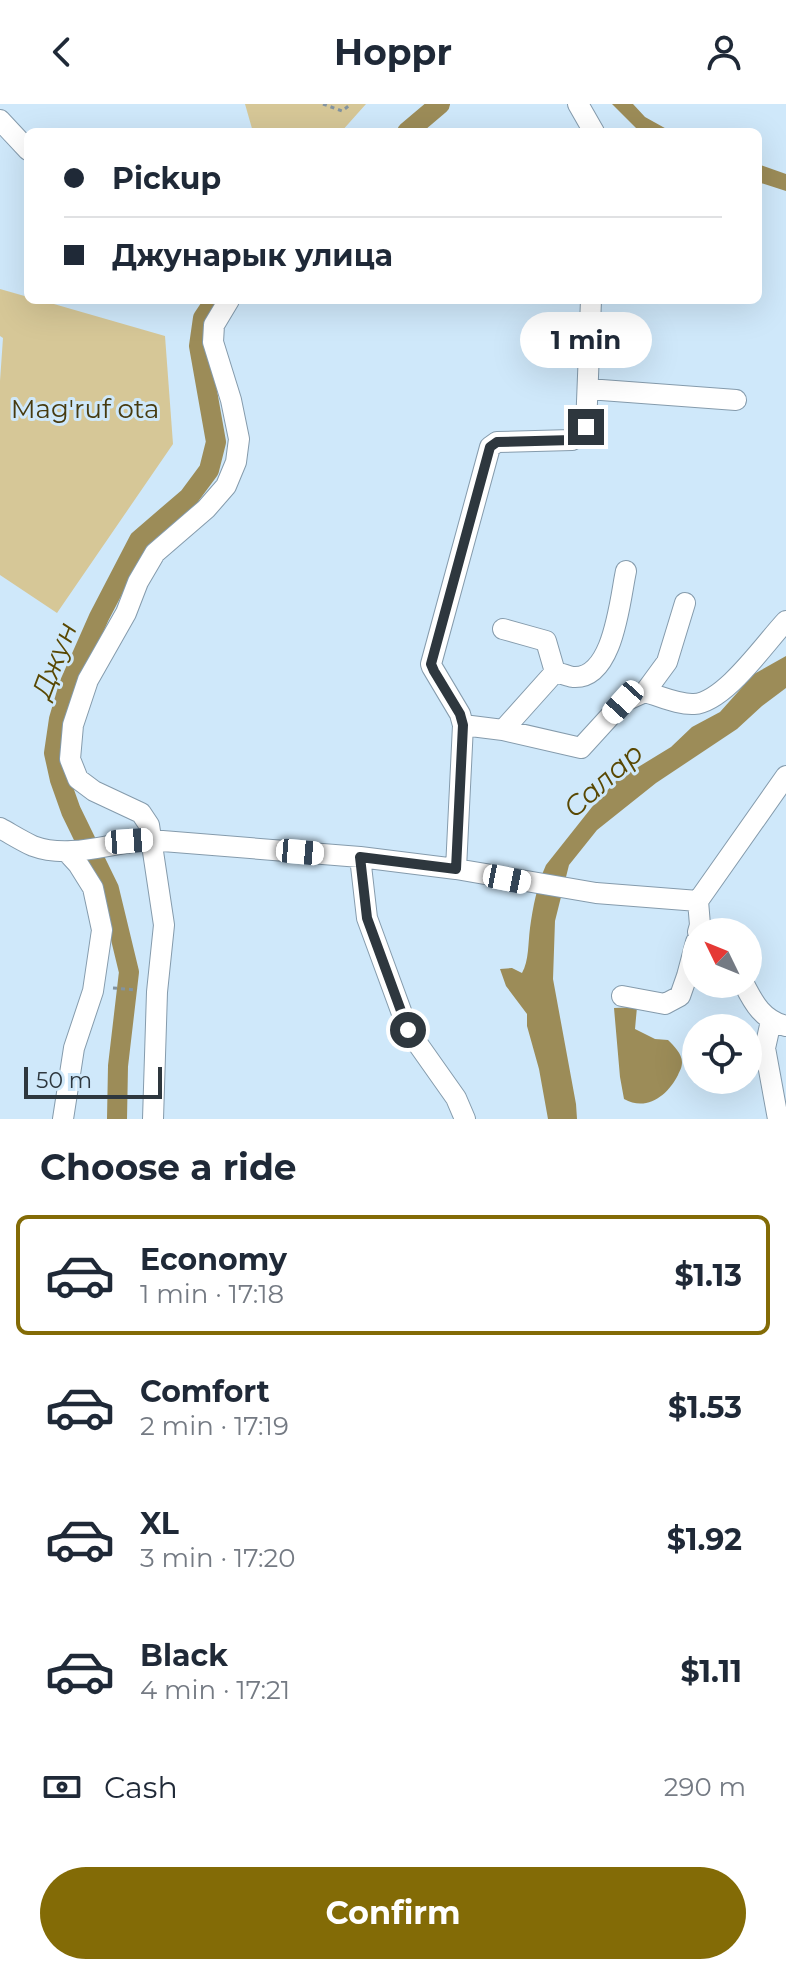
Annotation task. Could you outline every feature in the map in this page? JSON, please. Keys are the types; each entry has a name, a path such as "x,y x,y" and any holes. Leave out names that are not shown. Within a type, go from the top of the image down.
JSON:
{"street":[{"path":"578,104 592,128"},
{"path":"0,120 24,146"},
{"path":"153,1119 157,992 164,925 149,825 141,813 94,791 78,779 70,759 73,725 88,680 155,553 206,509 226,486 236,462 239,439 213,342 214,325 227,304"},
{"path":"456,869 463,725 460,714 431,664 490,447 497,442 572,440 583,434 586,427 591,304"},
{"path":"588,389 736,400"},
{"path":"555,672 584,676 602,661 610,646 626,571"},
{"path":"463,725 503,730 581,748 623,702 645,692 667,662 685,603"},
{"path":"645,692 690,705 725,691 786,621"},
{"path":"503,629 546,641 555,672"},
{"path":"503,730 555,672"},
{"path":"699,918 698,901 786,776"},
{"path":"0,828 34,847 67,852 150,840 360,857 456,869 596,893 698,901"},
{"path":"63,1119 74,1048 93,991 102,930 93,888 67,852"},
{"path":"360,857 367,918 408,1030 456,1098 465,1119"},
{"path":"698,901 708,918"},
{"path":"622,996 665,1004 680,996 682,990"},
{"path":"752,998 761,1013 779,1024 765,1048 778,1119"}],"path":[{"path":"323,104 342,111 351,104"},
{"path":"101,987 157,992"}],"green space":[{"path":"245,104 366,104 345,128 252,128"},
{"name":"Mag'ruf ota","path":"0,289 24,296 24,304 54,304 165,336 173,444 57,613 0,575 0,381 3,338 0,336"}],"shaded area":[{"path":"612,104 633,104 645,117 665,128 636,128"},
{"path":"762,165 786,174 786,191 762,183"},
{"name":"Салар","path":"786,656 786,688 737,729 656,783 597,830 569,865 555,921 553,979 577,1119 548,1119 527,1014 506,986 500,969 512,968 522,973 534,904 546,865 617,780 671,747 692,727 720,712 754,674"},
{"path":"637,1007 635,1029 655,1039 668,1040 679,1053 682,1062 678,1075 663,1095 649,1102 641,1104 624,1099 614,1008"}],"waterway":[{"name":"Джун","path":"412,128 440,104"},
{"name":"Джун","path":"117,1119 118,1066 129,972 109,889 71,811 54,753 59,719 69,685 99,617 139,540 189,497 209,470 216,442 199,346 203,318 212,304"}],"route":[{"path":"408,1030 367,918 360,857 456,869 463,725 460,714 431,664 490,447 497,442 572,440 583,434 586,427"}]}
